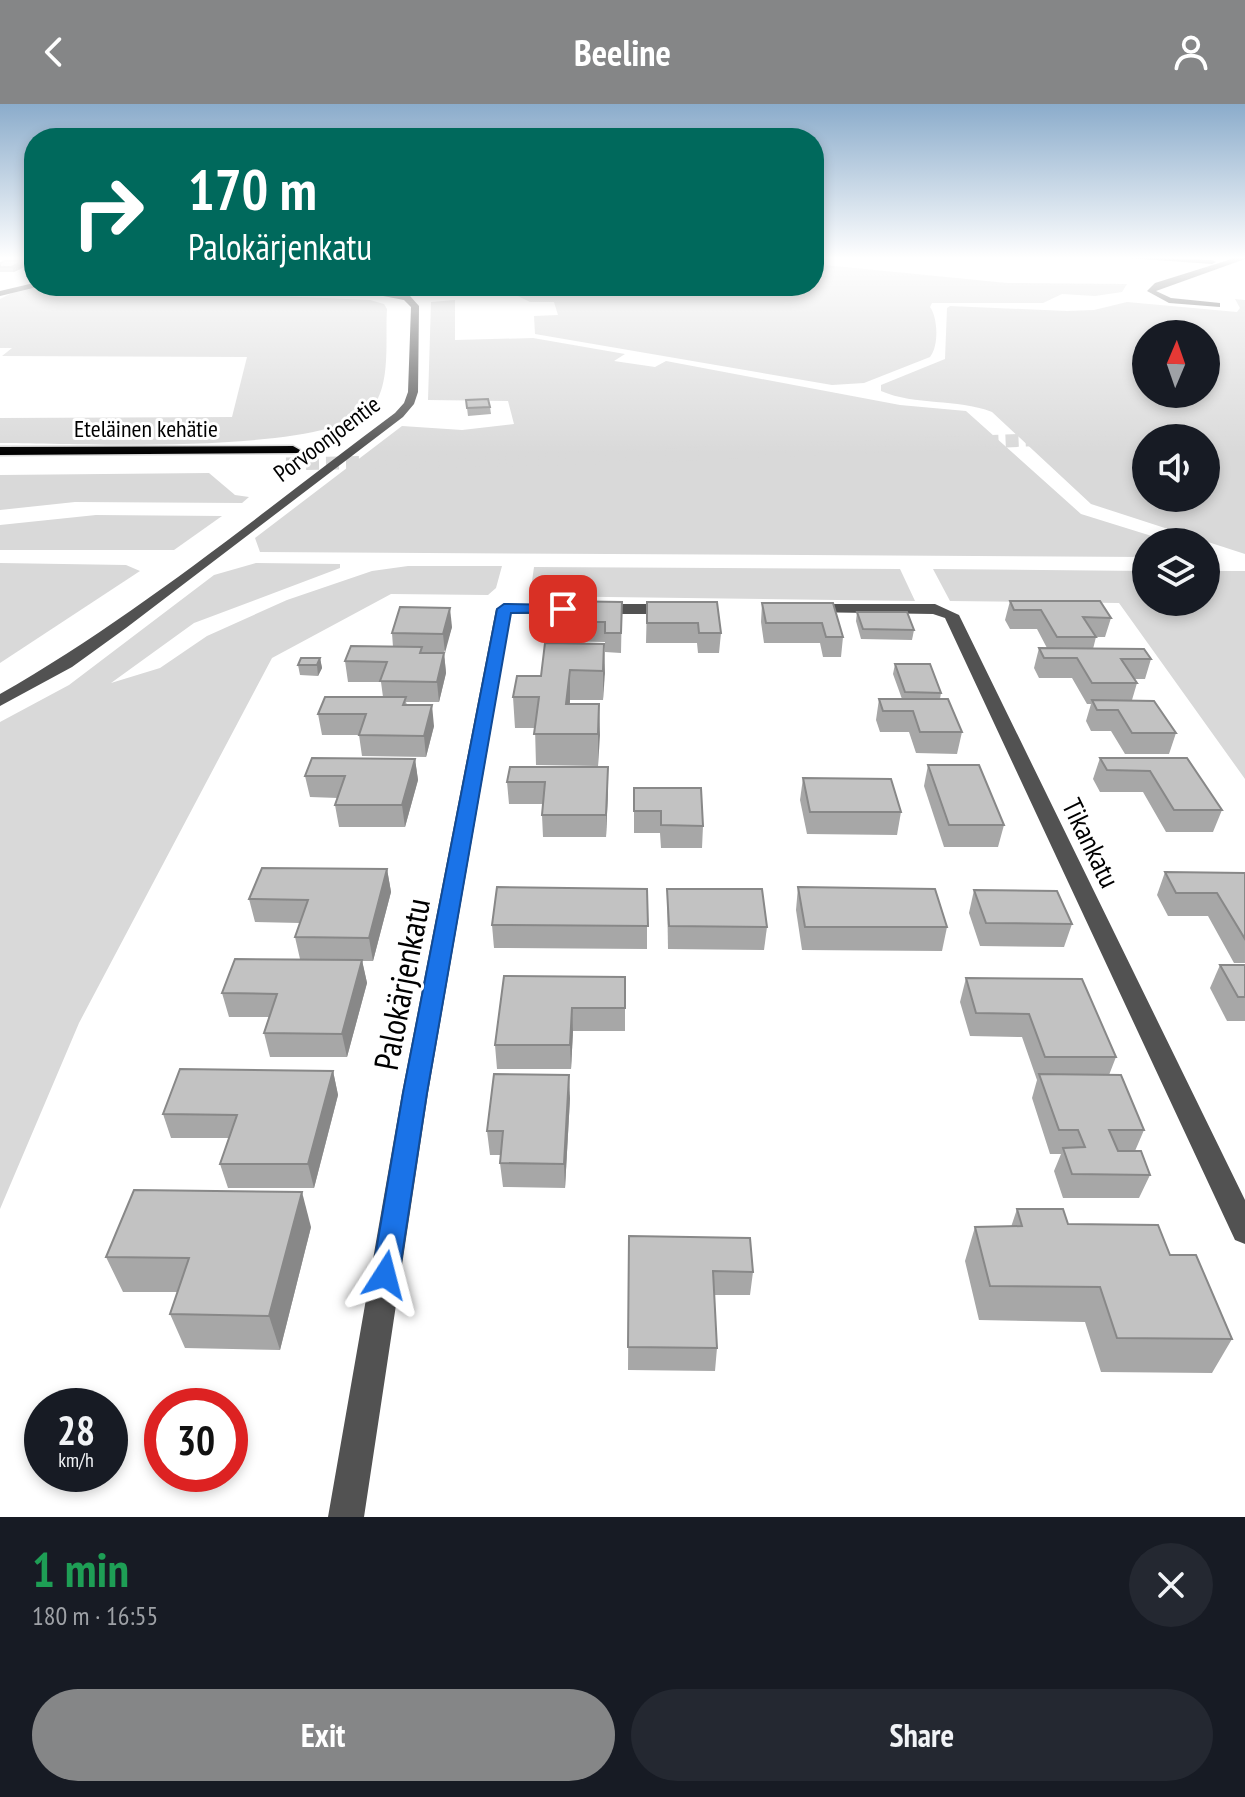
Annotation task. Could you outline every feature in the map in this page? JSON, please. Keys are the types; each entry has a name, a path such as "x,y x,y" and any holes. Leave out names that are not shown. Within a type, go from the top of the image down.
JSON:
{"highway":[{"name":"Eteläinen kehätie","path":"0,451 289,457 0,466"}],"street":[{"name":"Porvoonjoentie","path":"0,701 66,663 120,625 399,415 412,399 414,323"},
{"name":"Palokärjenkatu","path":"346,1517 415,1093 504,609 651,609"},
{"name":"Tikankatu","path":"802,609 935,609 951,615 1245,1231"}],"shaded area":[{"path":"0,323 387,323 386,359 379,395 374,405 350,422 309,433 198,444 0,443 0,418 232,417 247,357 2,356 12,348 0,348"},
{"path":"430,323 455,323 455,340 533,338 625,354 614,361 655,367 666,361 900,405 966,411 1081,514 1132,530 1132,557 260,552 255,538 402,426 462,430 514,424 508,401 428,400"},
{"path":"534,323 935,323 936,332 930,357 864,383 832,385 535,334"},
{"path":"946,323 1132,323 1132,408 1220,408 1220,323 1245,323 1245,554 1220,546 1220,528 1165,528 1091,504 992,412 894,396 881,391 881,385 945,359"},
{"path":"209,473 235,495 249,497 242,503 75,502 0,510 0,475"},
{"path":"96,515 222,516 174,550 0,550 0,525"},
{"path":"0,563 126,565 140,571 0,663"},
{"path":"256,563 340,564 340,568 194,623 111,683 160,668 207,636 287,600 372,571 408,566 502,566 496,588 488,595 391,594 272,658 79,1023 0,1209 0,722 69,685 214,575"},
{"path":"534,567 900,569 915,601 530,596"},
{"path":"933,569 1132,571 1132,616 1220,616 1220,571 1245,571 1245,779 1119,603 950,601"}],"building":[{"path":"488,399 490,407 467,408 466,400"},
{"path":"555,601 622,602 621,633 605,633 605,622 552,622"},
{"path":"1010,601 1100,601 1111,618 1083,617 1096,637 1057,637 1041,610 1014,610"},
{"path":"647,602 717,602 721,633 699,633 698,623 647,623"},
{"path":"762,603 833,603 843,637 826,637 822,623 766,623"},
{"path":"400,607 450,608 443,634 392,633"},
{"path":"857,612 907,612 914,630 863,629"},
{"path":"545,643 604,644 603,671 570,670 566,704 599,704 598,734 534,734 539,697 513,697 517,676 541,676"},
{"path":"351,646 422,647 420,653 444,653 437,682 380,681 387,662 345,661"},
{"path":"1039,648 1144,649 1151,659 1121,659 1137,683 1092,683 1077,658 1044,658"},
{"path":"301,658 320,658 317,665 298,665"},
{"path":"895,664 930,664 941,693 905,692"},
{"path":"325,697 406,697 403,705 432,705 424,736 359,735 366,714 318,714"},
{"path":"879,699 948,699 962,732 920,732 913,711 883,711"},
{"path":"1092,700 1154,701 1176,733 1132,733 1118,710 1097,710"},
{"path":"312,758 415,759 402,805 335,805 345,776 305,776"},
{"path":"1100,758 1187,758 1222,810 1174,810 1150,771 1107,770"},
{"path":"928,765 979,765 1004,825 949,825"},
{"path":"510,767 608,767 606,815 542,815 545,782 507,782"},
{"path":"803,778 891,779 901,812 810,812"},
{"path":"634,788 701,788 703,826 661,825 661,811 634,811"},
{"path":"262,868 387,869 369,938 295,937 308,900 249,899"},
{"path":"1165,872 1245,873 1245,939 1217,893 1176,893"},
{"path":"497,887 647,889 648,926 492,925"},
{"path":"798,887 935,889 947,927 805,927"},
{"path":"667,889 762,889 767,927 669,926"},
{"path":"974,890 1057,891 1072,924 986,923"},
{"path":"235,959 362,960 342,1034 264,1033 277,994 222,993"},
{"path":"1220,965 1245,965 1245,997 1238,997"},
{"path":"504,976 625,977 625,1008 572,1008 570,1045 495,1045"},
{"path":"966,978 1082,979 1116,1057 1045,1057 1029,1014 976,1013"},
{"path":"180,1069 333,1071 308,1164 220,1164 237,1115 163,1114"},
{"path":"494,1074 569,1075 564,1164 500,1163 503,1131 487,1131"},
{"path":"1039,1074 1121,1075 1144,1130 1109,1130 1118,1151 1141,1151 1150,1175 1072,1174 1063,1148 1085,1147 1078,1130 1059,1130"},
{"path":"134,1190 302,1192 269,1316 170,1314 189,1258 106,1257"},
{"path":"1017,1209 1063,1209 1068,1224 1158,1225 1170,1255 1196,1255 1232,1339 1117,1338 1100,1287 990,1286 975,1227 1022,1226"},
{"path":"629,1236 750,1238 753,1272 713,1271 717,1348 628,1347"}],"tunnel":[{"path":"286,464 592,458 1245,431"}],"route":[{"path":"385,1275 415,1093 458,873 504,609 563,609"}]}
